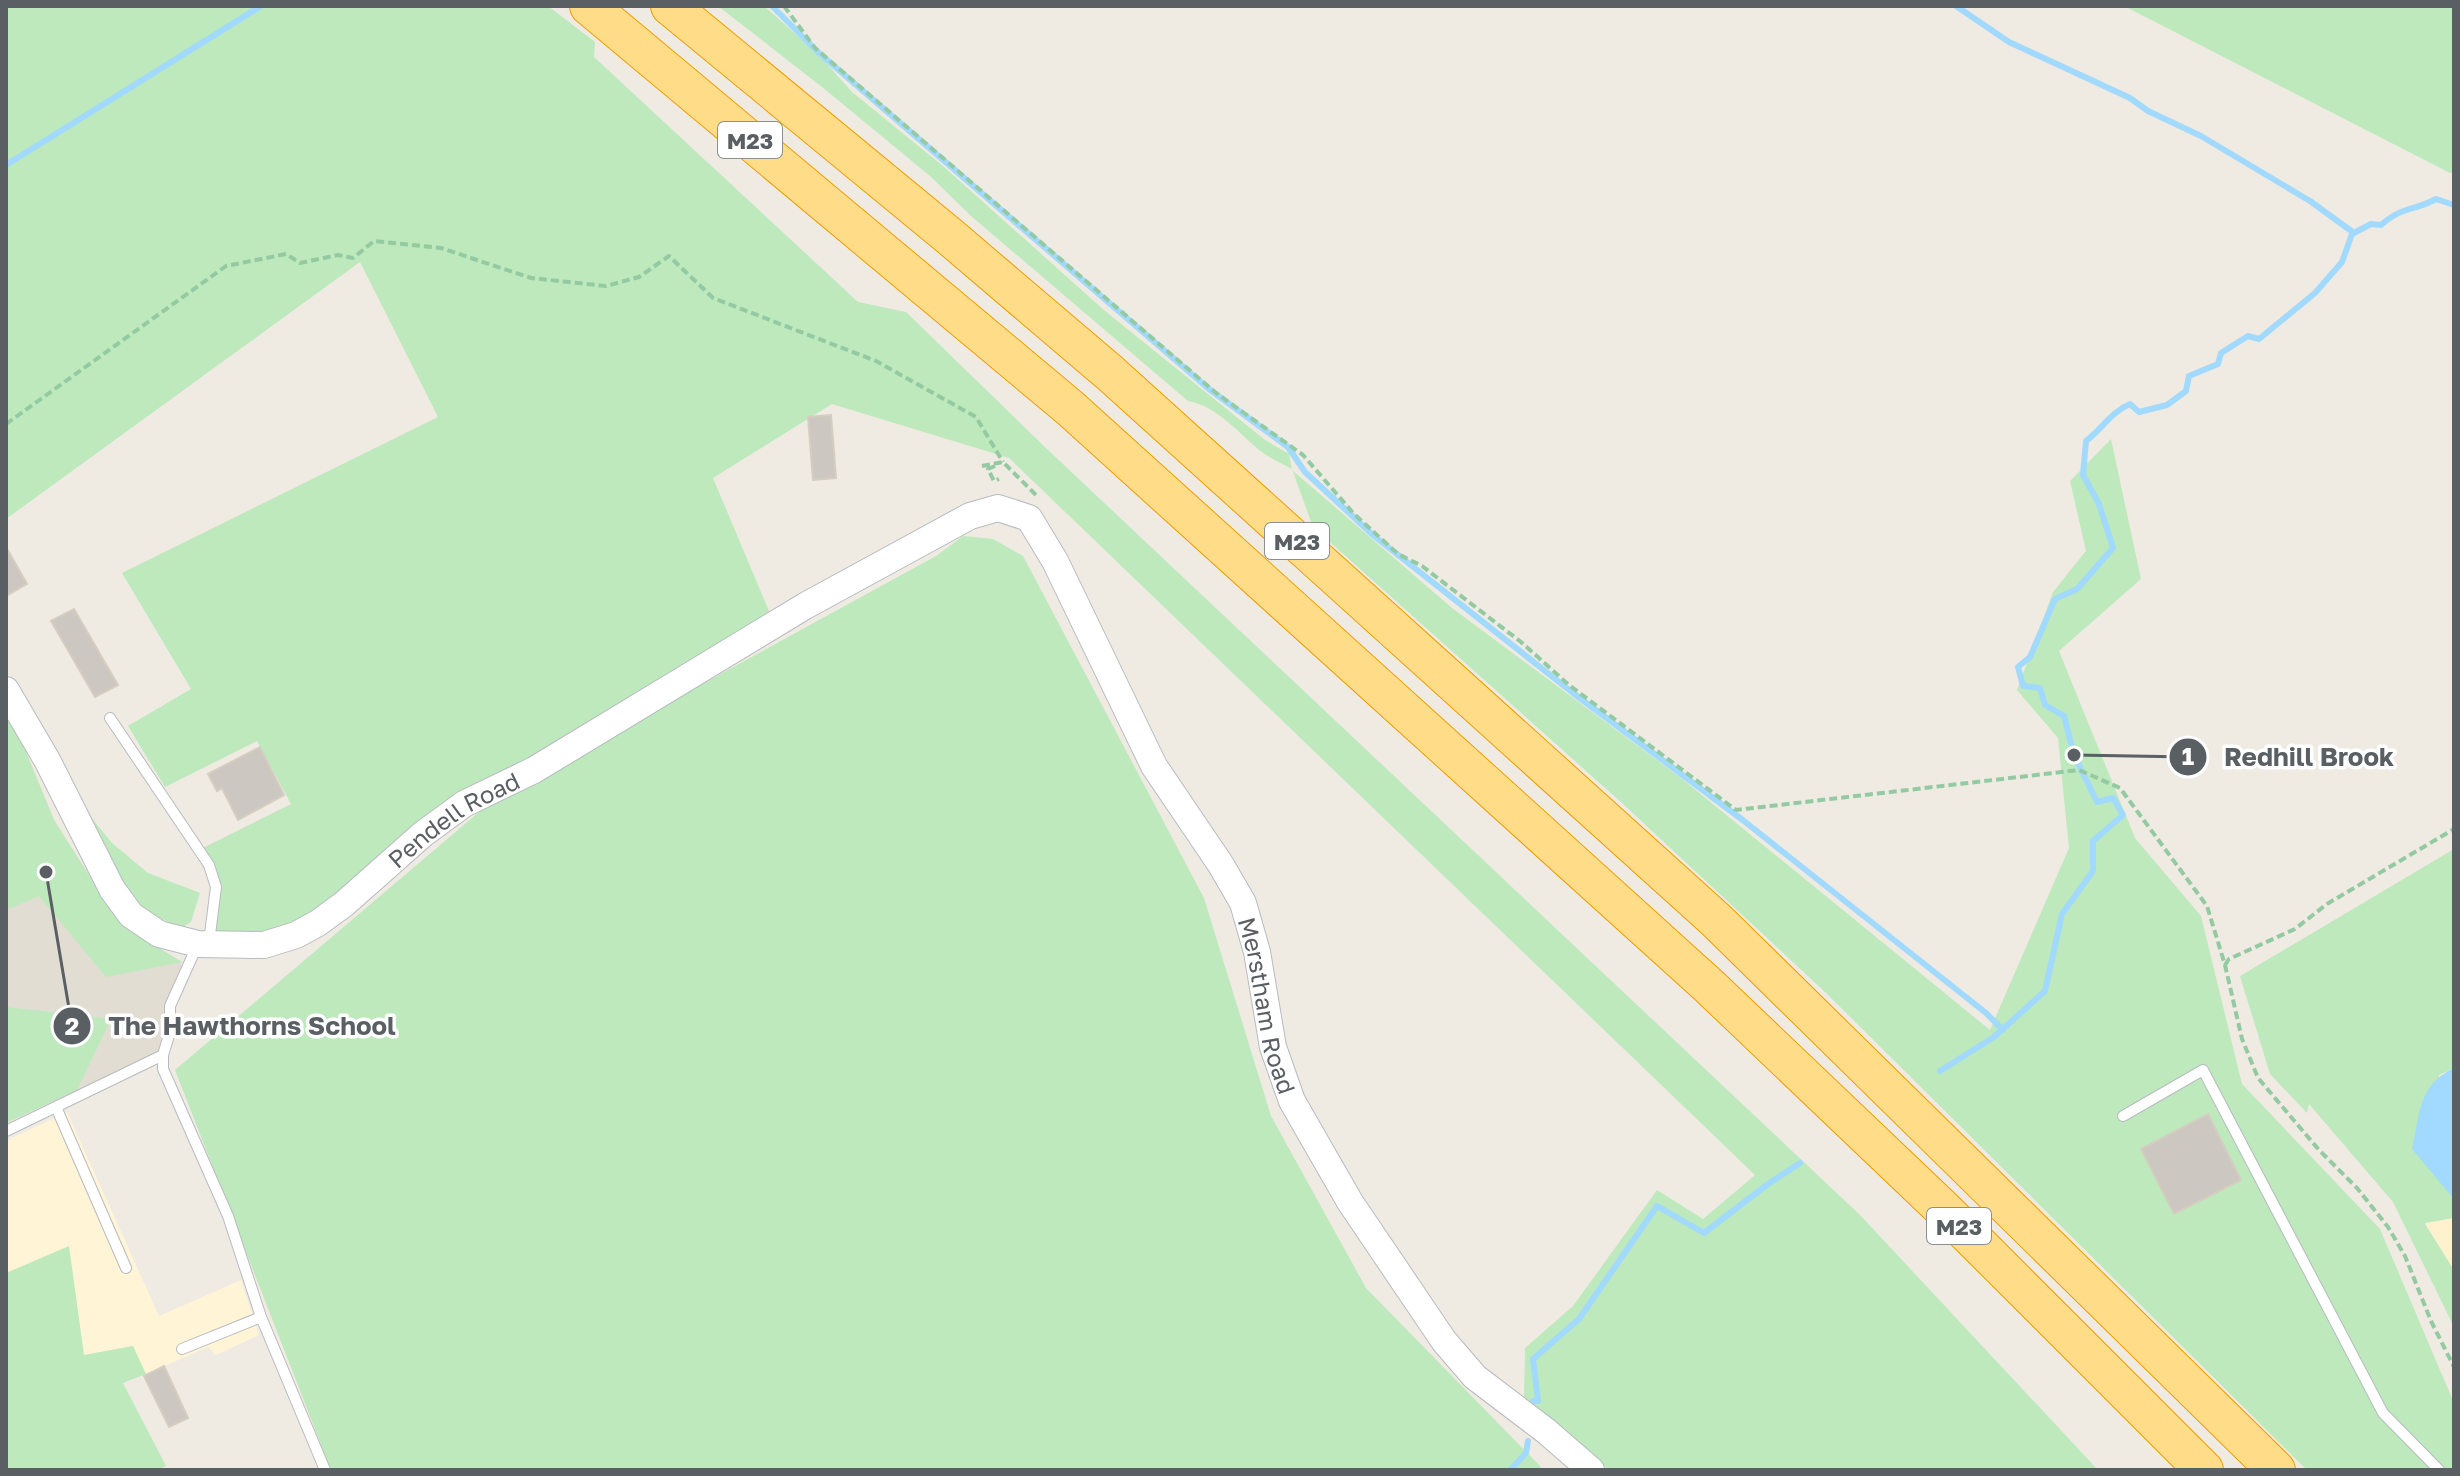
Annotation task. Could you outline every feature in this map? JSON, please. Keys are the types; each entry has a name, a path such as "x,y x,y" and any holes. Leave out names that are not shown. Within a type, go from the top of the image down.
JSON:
{"highway":[{"name":"M23","path":"589,6 1070,408 1697,975 1944,1210 2204,1470"},
{"name":"M23","path":"670,6 1110,373 1704,909 2276,1470"}],"street":[{"name":"Pendell Road","path":"6,690 47,760 106,878 131,915 159,934 203,944 264,945 296,935 318,923 423,834 464,804 534,770 805,606 970,516 998,508"},
{"name":"Merstham Road","path":"998,508 1029,518 1055,561 1154,766 1243,903 1257,952 1273,1047 1292,1101 1350,1202 1444,1341 1475,1377 1591,1470"}],"lane":[{"path":"110,718 209,865 216,887 203,944 170,1006 170,1032 163,1055 163,1069 228,1216 261,1317 325,1470"},
{"path":"6,1131 163,1055"},
{"path":"2123,1116 2203,1070 2383,1413 2439,1470"},
{"path":"56,1107 126,1268"},
{"path":"182,1349 261,1317"}],"path":[{"path":"784,6 815,48 1216,393 1303,455 1354,514 1398,554 1422,566 1521,642 1569,685 1736,810 2082,771 2120,788 2207,906 2242,1039 2258,1078 2388,1227 2405,1256 2431,1321 2454,1367"},
{"path":"6,424 226,266 286,254 300,263 338,255 353,258 374,241 441,248 531,278 606,286 639,277 669,256 713,298 876,361 976,417 1002,462 1047,506"},
{"path":"982,466 1002,462"},
{"path":"999,479 994,481 988,469 1002,462"},
{"path":"2225,965 2229,959 2295,929 2327,904 2454,829"}],"shaded area":[{"path":"6,714 19,735 54,820 120,924 182,962 159,1052 6,1123"},
{"path":"67,1112 159,1316 241,1280 259,1335 216,1355 208,1347 146,1374 133,1346 84,1355 6,1273 6,1141"}],"green space":[{"path":"6,6 548,6 595,42 594,57 858,302 906,312 1047,449 1860,1215 2098,1470 1609,1470 1524,1397 1525,1348 1573,1306 1657,1190 1703,1219 1755,1175 1009,458 832,404 713,478 771,616 614,716 480,782 301,924 257,938 210,934 216,887 199,850 291,804 257,741 165,787 128,726 191,689 122,573 438,417 360,262 6,519"},
{"path":"718,6 764,6 818,54 852,92 943,166 1105,311 1265,440 1289,454 1292,469 1263,453 1219,415 1188,401 971,216 930,176"},
{"path":"2124,6 2454,6 2454,172 2450,173"},
{"path":"2111,439 2141,579 2059,651 2135,838 2201,916 2242,1084 2380,1229 2454,1403 2454,1470 2307,1470 1825,992 1623,804 1313,527 1293,470 1452,608 1681,778 1990,1030 2069,848 2058,738 2017,690 2053,592 2086,551 2070,481","holes":["2207,1114 2241,1180 2175,1214 2142,1149"]},
{"path":"963,536 993,539 1023,556 1204,898 1271,1116 1366,1288 1541,1467 1538,1470 331,1470 175,1070 498,796 936,556"},
{"path":"6,714 19,735 54,820 120,924 182,962 106,977 39,896 6,910"},
{"path":"80,804 112,843 148,873 200,893 191,922 181,928 145,911 113,874"},
{"path":"2454,849 2454,1068 2439,1075 2454,1218 2425,1224 2454,1270 2454,1327 2393,1202 2309,1104 2307,1113 2270,1074 2240,976"},
{"path":"6,1007 111,1019 77,1090 6,1123"},
{"path":"69,1246 84,1355 133,1346 146,1374 123,1383 166,1466 157,1470 6,1470 6,1273"}],"sand":[{"path":"2454,1218 2454,1270 2425,1223"}],"water":[{"path":"2454,1068 2454,1199 2412,1149 2419,1112 2427,1092 2442,1075"}],"building":[{"path":"831,415 836,478 813,480 808,417"},
{"path":"6,547 27,584 6,596"},
{"path":"74,609 118,685 95,697 51,621"},
{"path":"260,747 284,795 238,820 222,788 217,791 208,774"},
{"path":"2208,1114 2241,1180 2174,1214 2141,1149"},
{"path":"164,1366 188,1418 169,1427 144,1376"}],"waterway":[{"path":"6,165 261,6"},
{"path":"772,6 819,53 1209,389 1288,447 1305,472 1374,536 1573,693 1744,821 1986,1013 2003,1030"},
{"path":"1956,6 2009,42 2130,98 2148,111 2201,136 2310,201 2354,233"},
{"path":"1940,1071 1994,1037 2045,991 2062,914 2093,871 2093,841 2123,815 2113,798 2097,802 2074,755 2064,716 2045,705 2040,688 2023,686 2018,667 2030,657 2055,599 2077,589 2113,548 2099,504 2083,475 2086,441 2130,404 2139,412 2167,405 2186,391 2189,376 2218,364 2221,353 2248,336 2259,339 2315,293 2342,262 2352,234 2371,224 2381,225 2402,211 2436,199 2454,205"},
{"path":"1533,1401 1538,1401 1533,1359 1579,1319 1657,1206 1704,1233 1800,1163"},
{"path":"1510,1470 1526,1453 1528,1441"}],"place":[{"name":"Redhill Brook","path":"2074,755"},
{"name":"The Hawthorns School","path":"46,872"}]}
